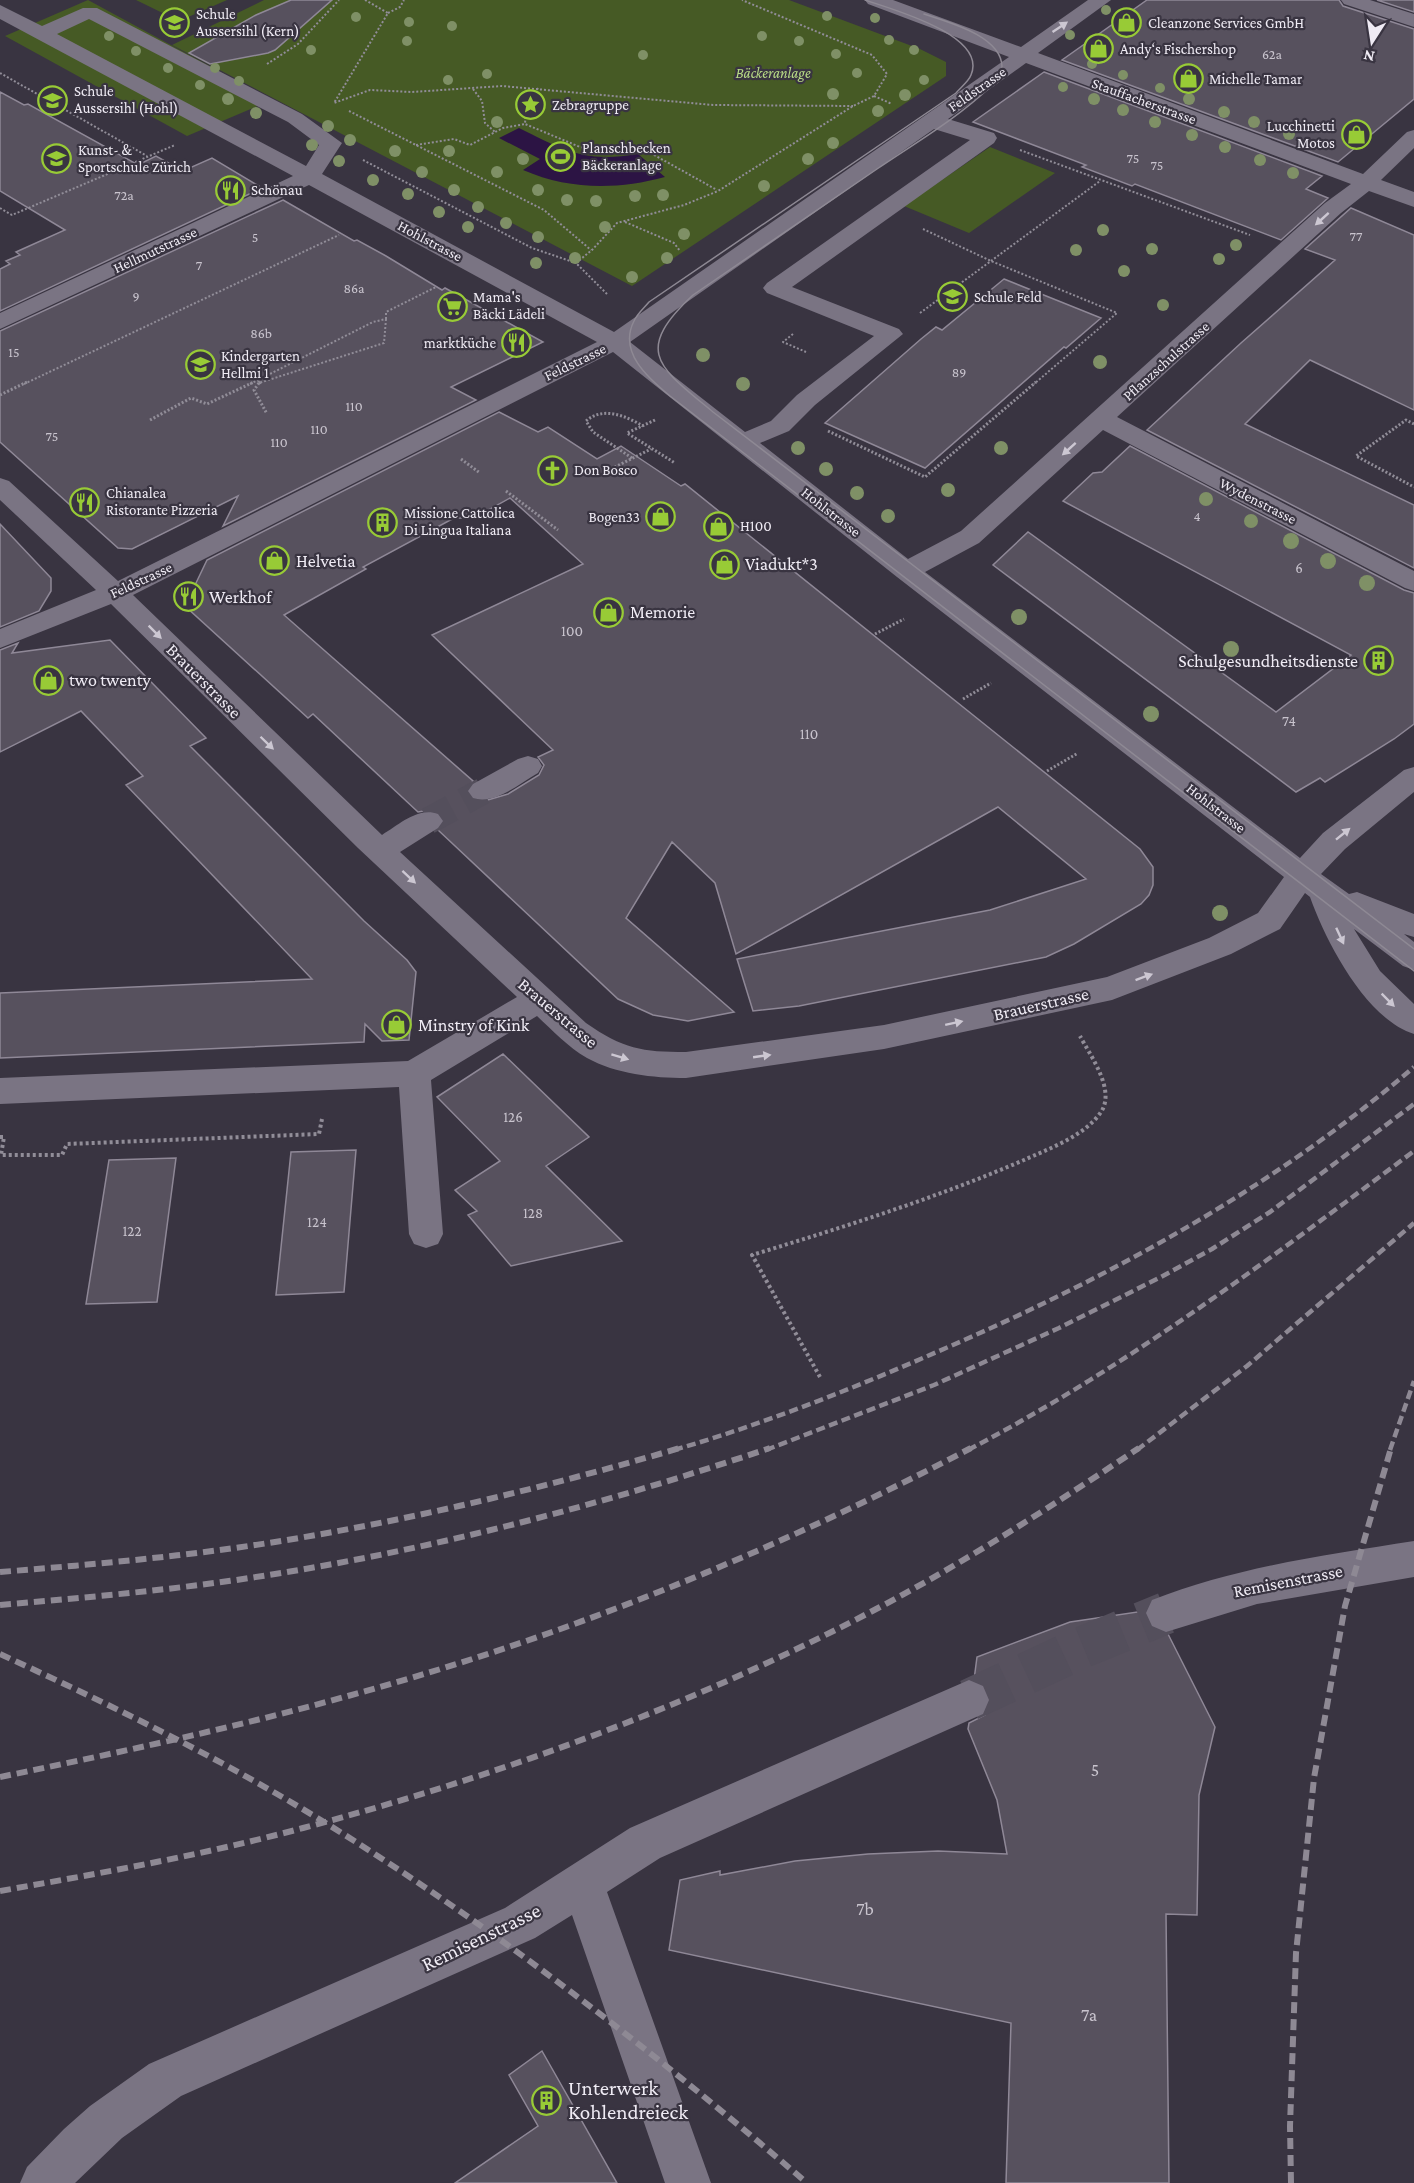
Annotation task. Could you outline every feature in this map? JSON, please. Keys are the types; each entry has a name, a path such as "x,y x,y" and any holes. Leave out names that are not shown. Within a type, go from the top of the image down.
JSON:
{"street":[{"name":"Stauffacherstrasse","path":"875,0 1414,200"},
{"name":"Feldstrasse","path":"0,639 114,593 615,342 1101,0"},
{"path":"1351,0 1414,21"},
{"path":"44,32 90,12 295,118 331,142 317,181"},
{"name":"Hohlstrasse","path":"5,18 44,32 615,342 1313,884 1414,958"},
{"path":"932,121 986,138"},
{"name":"Pflanzschulstrasse","path":"906,570 970,537 1333,208 1367,183 1414,136"},
{"path":"891,334 775,288 986,138"},
{"name":"Hellmutstrasse","path":"0,322 275,194 317,181"},
{"path":"741,442 780,426 806,400 891,334"},
{"name":"Wydenstrasse","path":"1102,419 1414,582"},
{"name":"Brauerstrasse","path":"4,495 114,593 380,850 575,1032 599,1049 626,1059 661,1065 722,1062 884,1037 1112,988 1178,964 1269,921 1313,884 1334,842 1414,777"},
{"path":"483,791 528,766"},
{"path":"380,850 428,821"},
{"path":"1313,884 1353,960 1390,1003 1414,1022"},
{"name":"Hohlstrasse","path":"1313,884 1414,926"},
{"path":"0,1090 414,1074 540,999"},
{"path":"414,1074 426,1234"},
{"name":"Remisenstrasse","path":"1166,1613 1201,1599 1243,1589 1414,1558"},
{"name":"Remisenstrasse","path":"43,2183 106,2122 165,2080 192,2066 520,1923 645,1843 969,1700"},
{"path":"582,1883 688,2183"}],"path":[{"path":"272,72 262,66 285,56 314,32 339,0"},
{"path":"365,0 388,13"},
{"path":"334,103 388,13 400,7 404,0"},
{"path":"576,263 592,250 617,223 684,205 717,191 853,106 874,96 887,74 872,55 742,0"},
{"path":"0,73 147,156"},
{"path":"334,103 370,90 412,92 502,86 713,105 853,106"},
{"path":"472,88 482,101 485,123 495,132"},
{"path":"525,123 526,108 538,88"},
{"path":"334,103 544,210 592,250"},
{"path":"416,145 454,139 470,145 503,128 525,123 580,147 609,151 638,146 690,173 717,191"},
{"path":"986,138 1251,236"},
{"path":"331,142 532,248 576,263 612,299"},
{"path":"0,208 12,215 177,144"},
{"path":"891,334 1101,180"},
{"path":"792,415 925,477 1117,313 991,261 884,210"},
{"path":"624,221 674,243 676,248 684,253"},
{"path":"0,395 340,234"},
{"path":"267,414 254,390 259,381 384,343 387,312 438,286"},
{"path":"150,420 191,398 207,404 259,381 373,322 386,319"},
{"path":"632,458 593,432 586,421 593,415 607,414 633,420 643,426"},
{"path":"658,419 627,433 675,464"},
{"path":"1414,424 1406,420 1356,456 1414,487"},
{"path":"611,469 651,448"},
{"path":"459,458 480,473"},
{"path":"506,491 558,530"},
{"path":"875,634 910,616"},
{"path":"963,699 994,682"},
{"path":"1047,771 1082,751"},
{"path":"820,1377 752,1255 943,1192 1075,1134 1096,1118 1104,1102 1103,1086 1092,1060"},
{"path":"0,1137 4,1137 1,1155 62,1155 67,1144 319,1134 324,1112 355,1076"}],"green space":[{"path":"88,0 272,100 187,136 5,36"},
{"path":"136,0 227,0 179,21"},
{"name":"Bäckeranlage","path":"264,0 789,0 920,49 946,62 946,76 632,286 172,45"},
{"path":"990,147 1055,173 969,233 904,206"}],"shaded area":[{"name":"Planschbecken Bäckeranlage","path":"519,128 563,149 589,156 638,154 665,177 629,184 593,186 540,177 523,170 540,159 499,138"}],"building":[{"path":"291,0 332,0 275,50 268,53 210,64 189,53 256,15"},
{"path":"1147,0 1339,0 1343,6 1414,29 1414,99 1338,162 1062,60"},
{"path":"1377,0 1414,0 1414,12"},
{"path":"1044,72 1322,176 1306,189 1328,198 1281,240 1135,184 1132,186 1082,167 1086,165 973,122"},
{"path":"0,92 24,105 28,104 138,165 156,156 183,171 212,158 262,188 0,311 0,269 10,264 6,261 20,255 16,252 65,230 0,191"},
{"path":"283,200 354,241 357,240 386,256 442,290 445,288 543,342 451,387 476,400 223,526 238,496 132,549 118,548 0,442 0,331"},
{"path":"1351,208 1414,235 1414,410 1310,360 1245,424 1414,505 1414,568 1147,430 1335,260 1305,249"},
{"path":"1004,279 1101,318 1066,348 1064,347 925,468 825,423 921,339 936,327 942,330"},
{"path":"499,412 538,432 548,427 597,459 621,446 681,486 685,484 1140,849 1153,867 1153,885 1149,895 1141,904 1074,944 1046,957 799,1006 753,1011 737,959 990,910 1086,879 998,807 736,954 715,883 672,842 626,918 734,1012 688,1021 653,1015 618,999 438,830 445,821 440,813 430,810 418,812 313,714 308,718 185,606 207,560","holes":["510,498 583,564 432,635 553,750 538,757 544,765 539,775 508,794 481,802 471,799 466,792 473,781 284,615 366,569 363,567 454,518 474,518"]},
{"path":"1130,446 1404,590 1414,593 1414,724 1325,782 1320,778 1296,792 993,565 1028,532 1276,712 1351,655 1063,501 1093,473 1102,472"},
{"path":"0,524 51,578 51,591 39,611 0,627"},
{"path":"110,640 206,738 190,746 364,921 407,960 416,972 409,1040 382,1041 365,1024 364,1042 0,1058 0,993 312,979 126,785 143,776 81,711 0,752 0,650 18,643 12,653"},
{"path":"503,1054 589,1137 546,1166 622,1241 511,1266 468,1215 477,1211 455,1190 500,1161 437,1097"},
{"path":"356,1150 344,1292 276,1295 291,1152"},
{"path":"176,1158 157,1302 86,1304 109,1160"},
{"path":"1144,1611 1151,1628 1168,1634 1215,1727 1199,1795 1197,1915 1166,1914 1169,2183 1006,2183 1011,2023 669,1950 680,1880 720,1871 720,1875 795,1861 868,1854 938,1851 1007,1854 997,1800 968,1729 969,1723 985,1715 991,1701 985,1685 974,1680 977,1657 1070,1622"},
{"name":"Unterwerk Kohlendreieck","path":"542,2051 617,2183 455,2183 538,2126 509,2075"}],"tunnel":[{"path":"428,821 483,791"},
{"path":"969,1700 1083,1647 1166,1613"}],"tram line":[{"path":"865,0 914,17 952,36 965,48 972,61 970,77 956,93 649,302 635,318 630,332 630,343 638,363 645,373 670,396 1414,971"},
{"path":"924,14 972,32 993,47 1000,56 1002,67 997,80 950,120 693,295 663,331 658,345 660,358 679,383 713,412 1414,949"}],"railway":[{"path":"674,1450 777,1416 946,1348 1009,1320 1131,1259 1249,1189 1361,1111 1414,1067"},
{"path":"766,1450 934,1385 1059,1328 1161,1277 1212,1249 1270,1212 1414,1104"},
{"path":"968,1450 1027,1418 1141,1347 1252,1271 1414,1151"},
{"path":"1137,1450 1247,1366 1414,1223"},
{"path":"1390,1450 1414,1381"},
{"path":"0,1572 187,1554 347,1529 491,1499 680,1448"},
{"path":"0,1605 207,1584 400,1551 525,1522 648,1487 770,1448"},
{"path":"175,1739 262,1719 429,1673 588,1619 744,1557 971,1448"},
{"path":"324,1822 452,1785 525,1760 598,1734 741,1675 880,1607 947,1570 1139,1448"},
{"path":"1291,2183 1290,2126 1296,1953 1314,1778 1345,1606 1391,1448"},
{"path":"0,1654 175,1739"},
{"path":"0,1777 175,1739"},
{"path":"175,1739 285,1798 324,1822"},
{"path":"0,1891 190,1855 324,1822"},
{"path":"324,1822 451,1905 573,1993 691,2086 807,2183"}],"place":[{"name":"Schule Aussersihl (Kern)","path":"175,23"},
{"name":"Cleanzone Services GmbH","path":"1127,23"},
{"name":"Andy‘s Fischershop","path":"1099,49"},
{"name":"Michelle Tamar","path":"1188,79"},
{"name":"Schule Aussersihl (Hohl)","path":"53,100"},
{"name":"Zebragruppe","path":"531,105"},
{"name":"Lucchinetti Motos","path":"1356,135"},
{"name":"Planschbecken Bäckeranlage","path":"561,157"},
{"name":"Kunst- & Sportschule Zürich","path":"57,159"},
{"name":"Schönau","path":"230,190"},
{"name":"Schule Feld","path":"953,297"},
{"name":"Mama's Bäcki Lädeli","path":"452,306"},
{"name":"marktküche","path":"517,343"},
{"name":"Kindergarten Hellmi 1","path":"200,365"},
{"name":"Don Bosco","path":"553,470"},
{"name":"Chianalea Ristorante Pizzeria","path":"85,502"},
{"name":"Bogen33","path":"661,517"},
{"name":"Missione Cattolica Di Lingua Italiana","path":"383,522"},
{"name":"H100","path":"719,526"},
{"name":"Helvetia","path":"275,561"},
{"name":"Viadukt*3","path":"724,564"},
{"name":"Werkhof","path":"188,597"},
{"name":"Memorie","path":"609,612"},
{"name":"Schulgesundheitsdienste","path":"1379,661"},
{"name":"two twenty","path":"48,680"},
{"name":"Minstry of Kink","path":"397,1025"},
{"name":"Unterwerk Kohlendreieck","path":"547,2100"}]}
